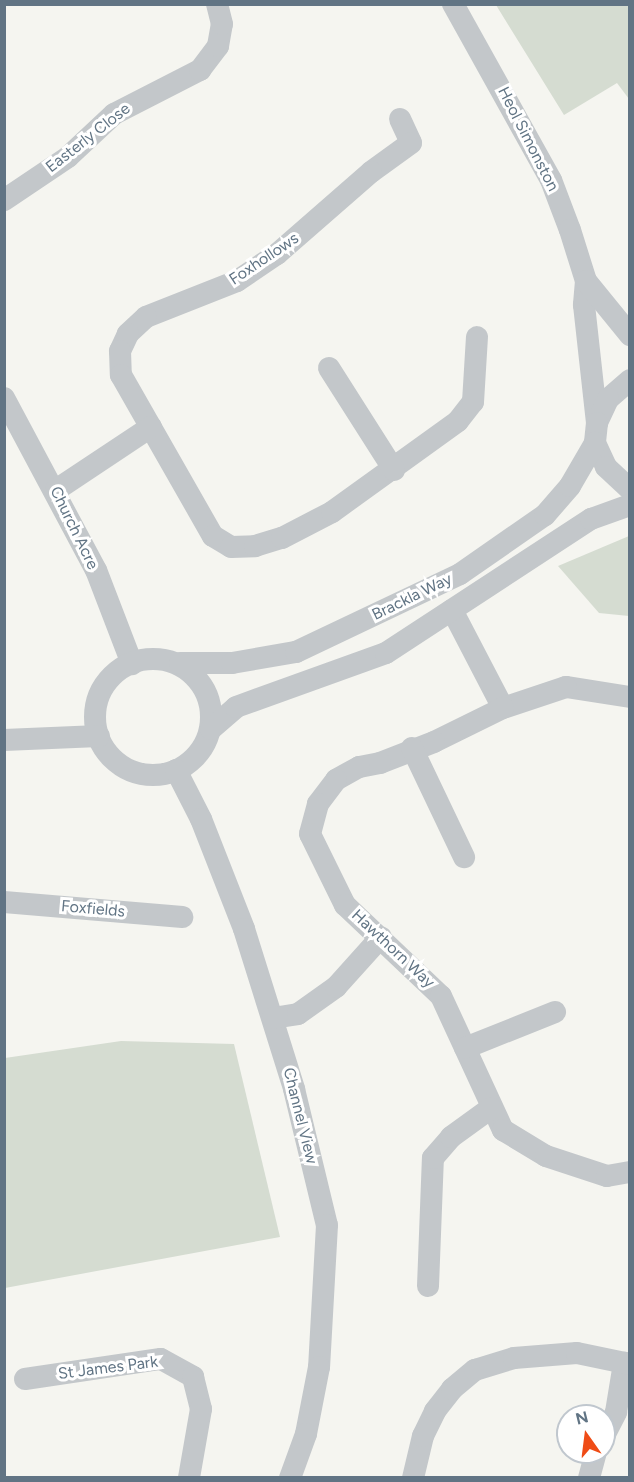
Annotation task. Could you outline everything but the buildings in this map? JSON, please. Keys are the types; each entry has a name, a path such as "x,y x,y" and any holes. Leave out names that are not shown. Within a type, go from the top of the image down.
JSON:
{"street":[{"name":"Easterly Close","path":"6,194 68,157 114,114 200,70 218,46 222,24 217,4"},
{"name":"Heol Simonston","path":"453,4 551,180 586,281 630,335"},
{"name":"Foxhollows","path":"400,119 416,152 371,172 277,254 237,281 146,317 128,334 120,351 121,375 213,536 231,547 255,546 282,538 332,512 394,470 458,421 473,402 477,337"},
{"name":"Heol Simonston","path":"586,281 584,305 596,433"},
{"path":"329,368 394,470"},
{"name":"Brackla Way","path":"180,663 232,663 296,652 460,574 545,515 570,486 596,433 608,399 630,380"},
{"name":"Church Acre","path":"4,398 56,490 96,570 132,664"},
{"path":"56,490 151,427"},
{"path":"596,433 606,467 630,489"},
{"name":"Brackla Way","path":"211,729 236,707 386,653 591,519 630,505"},
{"path":"452,610 503,708"},
{"path":"160,658 180,663 199,679 209,702 211,729 193,759 176,770 150,776 127,770 110,756 99,736 95,711 102,690 114,674 132,664 160,658"},
{"name":"Hawthorn Way","path":"630,697 566,687 503,708 485,720 380,763 358,766 336,780 318,804 310,834 345,904 441,996 503,1130 546,1156 607,1176 630,1172"},
{"path":"4,740 99,736"},
{"path":"412,748 464,857"},
{"name":"Channel View","path":"176,770 212,845 273,1018 327,1225 319,1367 306,1434 290,1478"},
{"name":"Foxfields","path":"4,902 182,917"},
{"path":"273,1018 298,1014 336,987 381,937"},
{"path":"465,1048 555,1012"},
{"path":"428,1286 433,1158 451,1137 491,1108"},
{"path":"413,1478 423,1436 435,1411 452,1389 475,1370 514,1358 577,1353 627,1363 616,1412"},
{"name":"St James Park","path":"25,1379 161,1359 193,1377 201,1409 189,1478"}],"shaded area":[{"path":"496,5 629,5 629,99 617,83 564,115"},
{"path":"629,536 629,616 599,613 558,566"},
{"path":"121,1041 234,1044 280,1237 5,1288 5,1058"}]}
